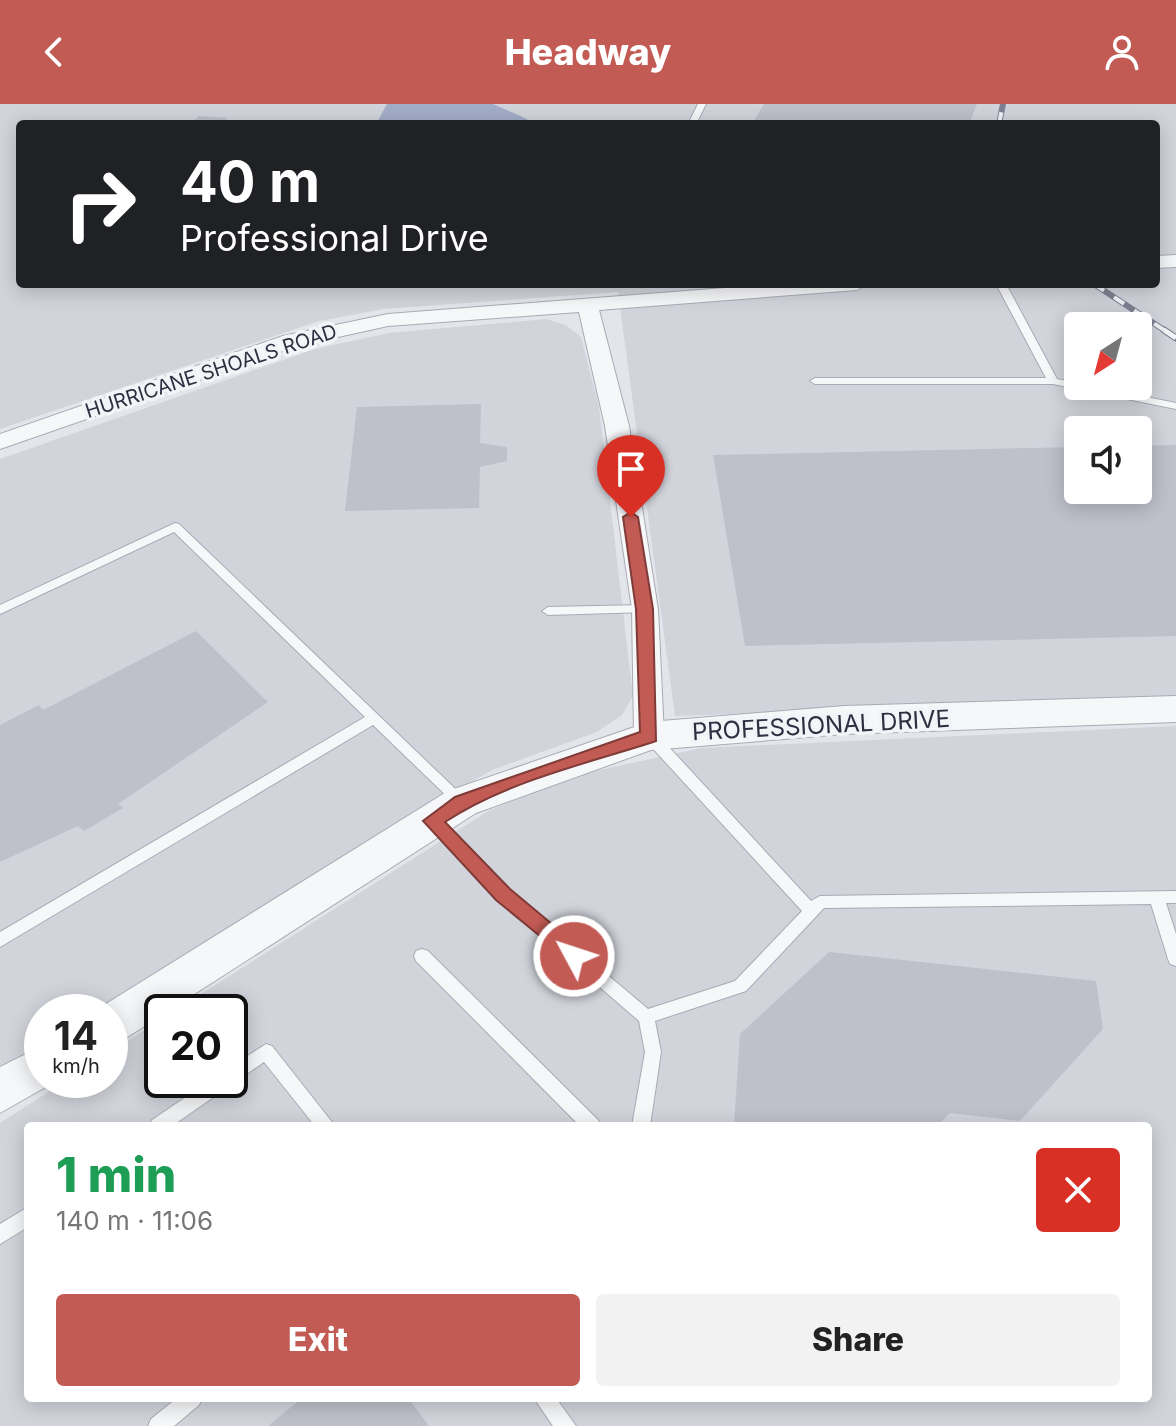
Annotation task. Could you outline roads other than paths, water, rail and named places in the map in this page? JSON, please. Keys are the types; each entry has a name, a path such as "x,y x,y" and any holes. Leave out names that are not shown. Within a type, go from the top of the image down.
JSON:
{"street":[{"name":"HURRICANE SHOALS ROAD","path":"0,442 195,372 323,333 424,315 800,288"},
{"path":"587,303 617,426 645,609 649,736"},
{"name":"PROFESSIONAL DRIVE","path":"128,1013 447,811 524,777 649,736 844,720 1176,709"},
{"path":"0,1092 24,1077"}],"lane":[{"path":"1003,288 1053,381"},
{"path":"815,381 1053,381 1176,406"},
{"path":"0,610 175,527 374,718 447,811 503,895 646,1017 653,1052 642,1122"},
{"path":"548,611 645,609"},
{"path":"0,940 374,718"},
{"path":"649,736 811,911"},
{"path":"646,1017 740,986 820,902 1176,897"},
{"path":"1157,898 1176,959"},
{"path":"422,956 588,1122"},
{"path":"248,1064 266,1051 323,1122"},
{"path":"164,1122 199,1098"},
{"path":"0,1235 24,1219"},
{"path":"158,1426 187,1402"},
{"path":"547,1402 566,1426"}],"water":[{"path":"387,104 493,104 528,120 378,120"}],"railway":[{"path":"1000,120 1003,104"},
{"path":"1100,288 1167,332"},
{"path":"1167,332 1176,338"}]}
